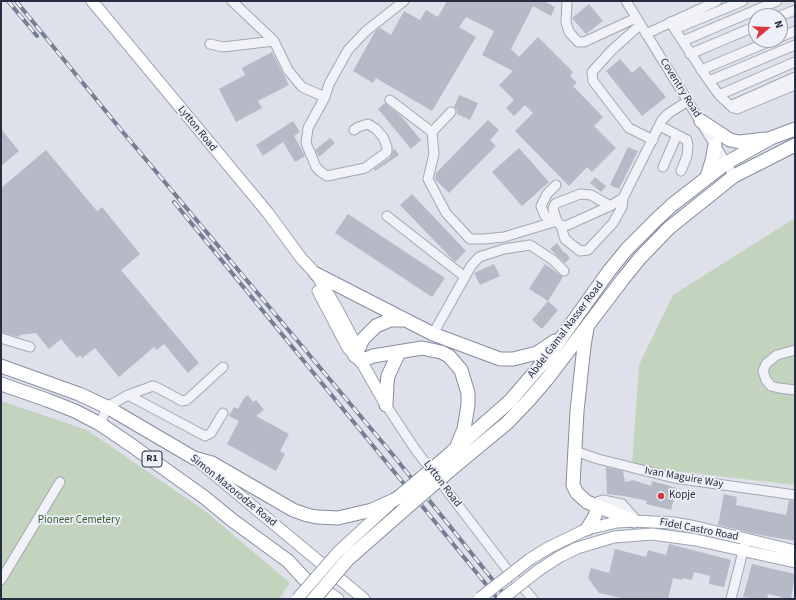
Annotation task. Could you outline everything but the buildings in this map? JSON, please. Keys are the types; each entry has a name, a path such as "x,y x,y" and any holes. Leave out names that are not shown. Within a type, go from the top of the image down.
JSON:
{"highway":[{"path":"701,121 719,134 734,141 771,138"},
{"name":"Abdel Gamal Nasser Road","path":"446,466 456,449 510,401 564,336 609,271 627,249 672,205 726,163 771,138 795,129"},
{"path":"707,177 715,145"},
{"name":"Abdel Gamal Nasser Road","path":"314,599 343,556 399,502 446,466 507,423 547,379 623,279 664,233 734,176 795,145"},
{"path":"316,274 433,334 500,358 513,359 537,353 564,336"},
{"path":"404,320 390,320 376,326 365,336 358,355 373,356 422,348 434,350 450,356 461,370 465,379 468,405 464,429 456,449"},
{"path":"588,324 584,346 577,411 573,485 582,499 594,506 636,521"},
{"path":"386,405 386,384 399,352"},
{"name":"Simon Mazorodze Road","path":"1,366 79,394 107,407 194,458"},
{"name":"Simon Mazorodze Road","path":"1,384 47,400 100,424 174,474 288,561"},
{"path":"194,458 212,463 293,510 317,517 338,518 399,502"},
{"path":"587,529 594,518 594,506"},
{"path":"288,561 323,599"}],"main road":[{"name":"Lytton Road","path":"92,1 268,213 301,258 316,274 336,307 358,355 386,405"},
{"name":"Lytton Road","path":"301,258 348,348 358,355"},
{"name":"Simon Mazorodze Road","path":"194,458 364,599"},
{"name":"Fidel Castro Road","path":"480,599 530,559 548,548 587,529 617,522 636,521 673,523 795,551"},
{"name":"Fidel Castro Road","path":"502,599 538,570 577,548 636,534 671,536 795,562"},
{"name":"Abdel Gamal Nasser Road","path":"297,599 343,556"},
{"name":"Simon Mazorodze Road","path":"288,561 338,599"}],"street":[{"path":"232,1 274,41 288,70 302,88 325,97"},
{"path":"354,130 368,124 376,129 383,137 387,147 387,152 365,168 327,176 321,172 314,163 306,143 308,128 325,97 338,66 348,50 366,31 404,1"},
{"path":"567,1 566,22 569,32 578,42 584,42 638,22"},
{"name":"Coventry Road","path":"626,1 734,176"},
{"path":"672,26 717,1"},
{"path":"646,34 743,1"},
{"path":"683,41 777,1"},
{"path":"638,22 592,72 593,80 629,128 653,140"},
{"path":"672,26 719,95 729,106 733,108 737,109 795,85"},
{"path":"690,54 748,29"},
{"path":"210,44 223,47 274,41"},
{"path":"709,81 795,45"},
{"path":"701,70 754,48"},
{"path":"719,95 795,62"},
{"path":"729,106 795,77"},
{"path":"390,100 432,132 434,154 428,179 446,213 470,239 484,240 504,237 559,223 571,224 610,206 623,198"},
{"path":"610,206 591,195 580,194 574,195 555,204 553,209 565,238 580,251 588,250 613,223 622,207 623,198 662,120 669,112 688,101"},
{"path":"432,132 451,112"},
{"path":"660,126 684,138 688,146 687,156 681,171"},
{"path":"663,167 677,135"},
{"path":"556,185 547,194 541,206 545,216 559,223"},
{"path":"387,216 465,277"},
{"path":"433,334 471,266 479,257 504,249 530,244 553,260 564,271"},
{"path":"1,338 30,347"},
{"path":"795,350 777,355 766,364 763,371 766,380 771,386 795,390"},
{"path":"100,424 107,407 128,395 153,386 182,401 187,400 223,366"},
{"path":"128,395 205,436 211,433 223,413"},
{"name":"Lytton Road","path":"386,405 415,449 506,568 533,599"},
{"name":"Ivan Maguire Way","path":"575,451 598,459 674,478 795,495"},
{"path":"1,580 60,482"},
{"path":"731,599 746,539"}],"green space":[{"path":"795,218 795,485 632,466 639,365 673,295"},
{"name":"Pioneer Cemetery","path":"1,401 87,430 205,511 290,583 279,599 1,599"}],"railway":[{"path":"8,1 37,36"},
{"path":"16,1 122,131 393,455 508,599"},
{"path":"174,202 498,599"}],"place":[{"name":"Kopje","path":"661,496"}]}
